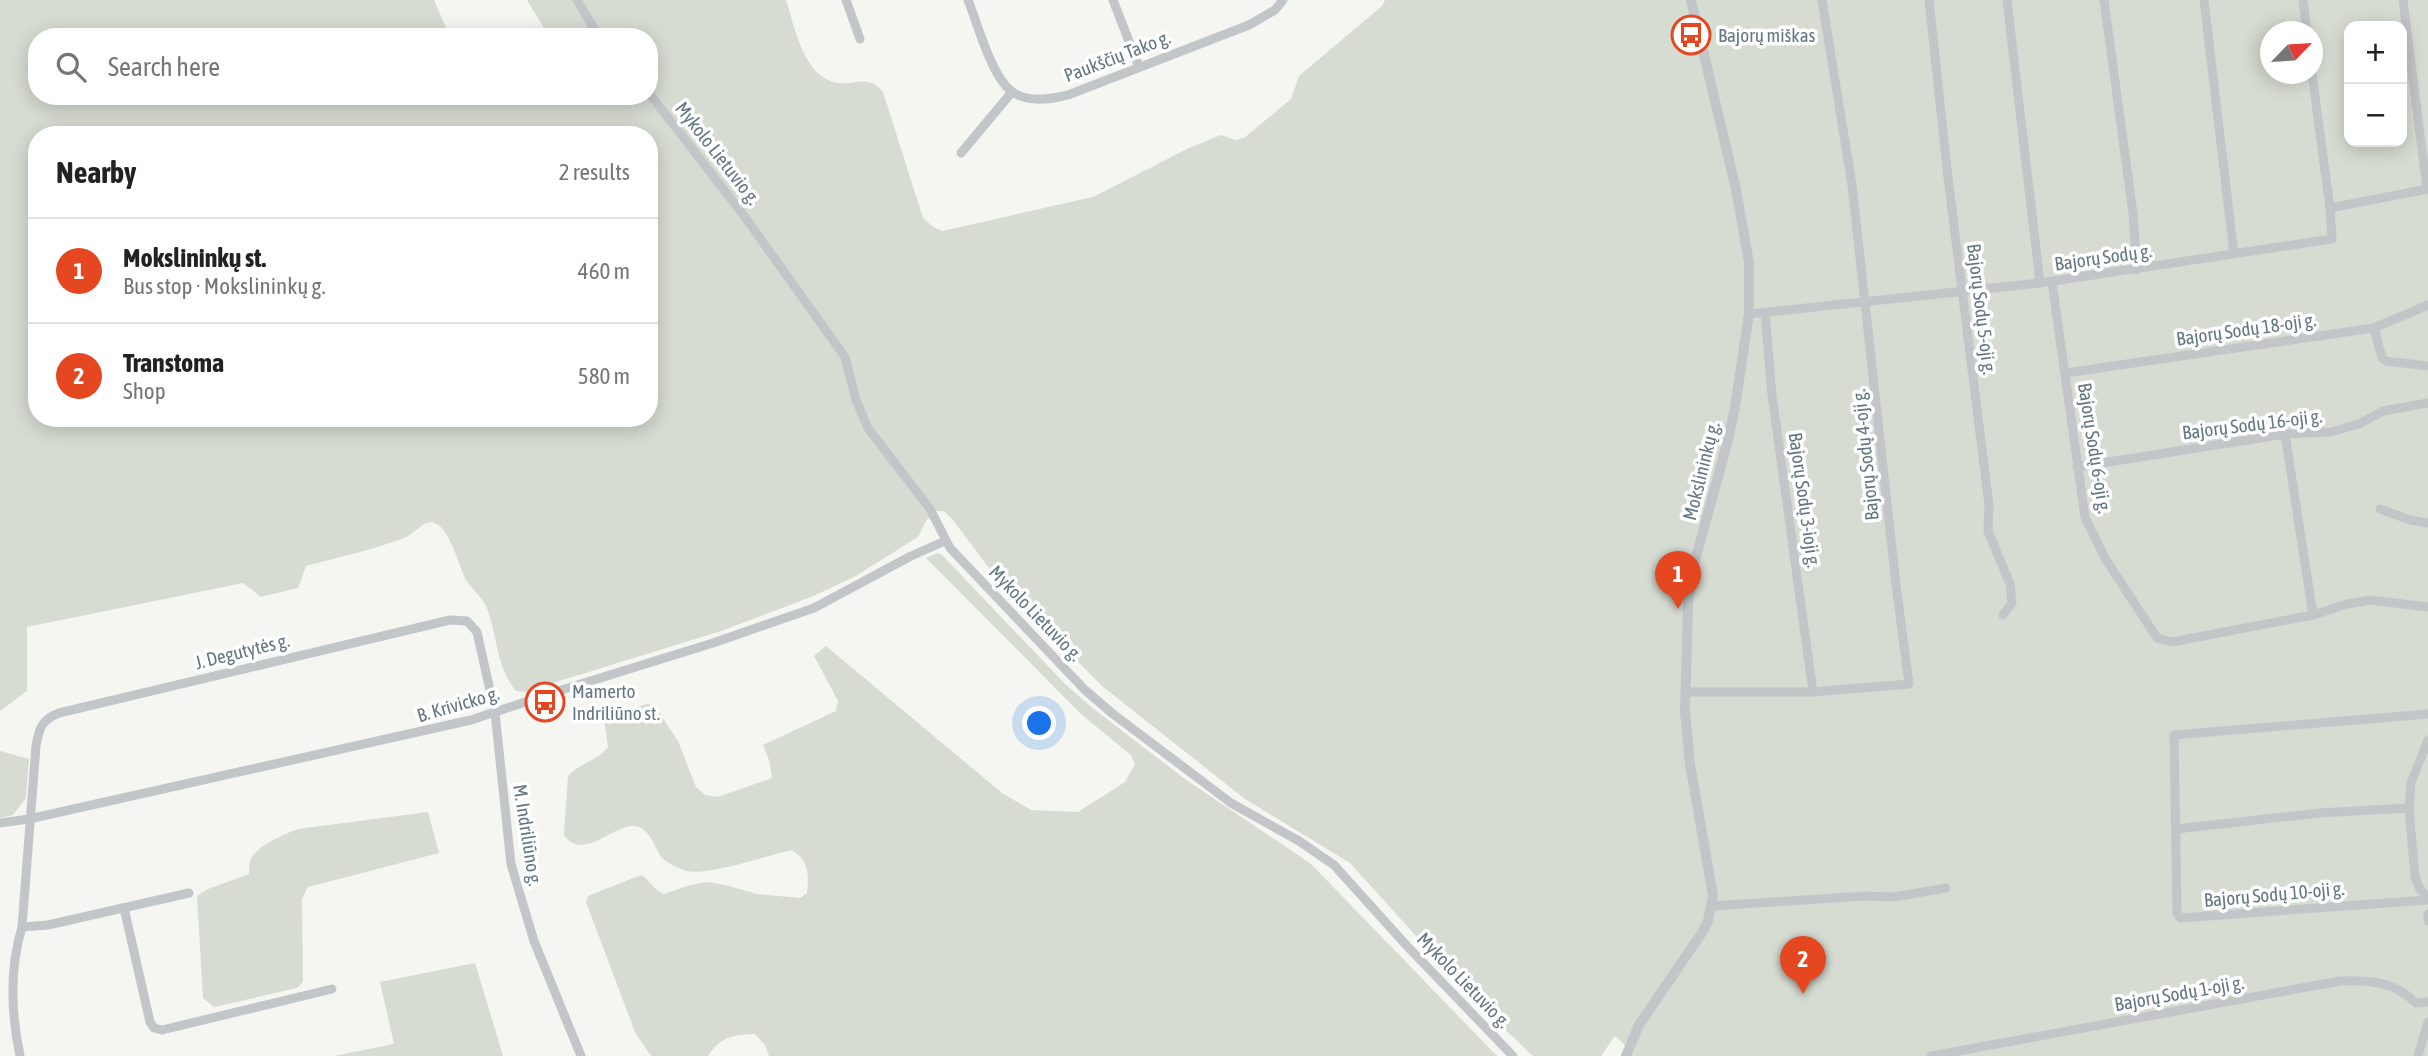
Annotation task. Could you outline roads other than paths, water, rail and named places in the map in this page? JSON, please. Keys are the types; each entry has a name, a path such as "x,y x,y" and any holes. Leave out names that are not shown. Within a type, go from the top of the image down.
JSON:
{"street":[{"path":"577,0 594,28"},
{"path":"846,0 860,39"},
{"path":"961,153 1012,92 994,66 968,0"},
{"path":"1113,0 1139,67"},
{"name":"Paukščių Tako g.","path":"1012,92 1029,98 1050,99 1068,95 1249,25 1275,9 1283,0"},
{"name":"Mokslininkų g.","path":"1626,1056 1639,1025 1701,934 1712,906 1711,880 1690,764 1686,691 1690,587 1727,444 1749,314 1747,243 1691,0"},
{"name":"Bajorų Sodų 4-oji g.","path":"1686,691 1813,692 1909,684 1896,585 1867,302 1852,185 1822,0"},
{"name":"Bajorų Sodų 5-oji g.","path":"1929,0 1948,178 1989,505 1988,531 2010,584 2011,603 2003,615"},
{"path":"2007,0 2040,284"},
{"path":"2104,0 2133,213 2137,270"},
{"path":"2204,0 2234,254"},
{"path":"2303,0 2306,21"},
{"path":"2313,84 2330,208 2427,189 2403,0"},
{"name":"Mykolo Lietuvio g.","path":"658,105 745,218 845,357 856,400 868,428 930,509 945,541 1055,659 1113,714 1231,803 1334,865 1406,946 1513,1056"},
{"name":"Bajorų Sodų g.","path":"1749,314 2040,284 2332,239 2330,208"},
{"name":"Bajorų Sodų 6-oji g.","path":"2052,282 2085,517 2105,558 2155,635 2161,641 2172,642 2313,615"},
{"name":"Bajorų Sodų 18-oji g.","path":"2065,373 2374,328 2428,305"},
{"name":"Bajorų Sodų 3-ioji g.","path":"1765,313 1772,394 1813,692"},
{"path":"2374,328 2382,358 2386,361 2428,366"},
{"name":"Bajorų Sodų 16-oji g.","path":"2077,467 2285,434 2331,432 2359,424 2383,411 2428,403"},
{"path":"2285,434 2313,615 2370,600 2428,607"},
{"path":"2380,509 2410,520 2428,523"},
{"name":"B. Krivicko g.","path":"0,823 29,819 407,736 495,713 814,608 911,556 945,541"},
{"name":"M. Indriliūno g.","path":"460,619 473,625 477,632 495,713 507,841 513,874 534,941 581,1056"},
{"name":"J. Degutytės g.","path":"29,819 39,729 44,720 59,713 391,633 460,619"},
{"name":"Bajorų Sodų 10-oji g.","path":"2428,714 2174,735 2177,913 2180,918 2428,899"},
{"path":"2428,740 2411,783 2409,808 2415,877 2428,899"},
{"path":"2176,830 2319,814 2409,808"},
{"path":"20,1056 12,1010 12,990 22,927 29,819"},
{"path":"1712,906 1866,896 1893,897 1946,888"},
{"path":"22,927 47,925 189,893"},
{"path":"124,908 150,1022 154,1028 162,1030 332,989"},
{"path":"2428,914 2428,920"},
{"name":"Bajorų Sodų 1-oji g.","path":"1931,1056 2340,981 2382,983 2405,992 2416,1003 2428,1002"},
{"path":"2418,1056 2428,1022"}],"place":[{"name":"Bajorų miškas","path":"1691,35"},
{"name":"Mokslininkų st.","path":"1678,609"},
{"name":"Mamerto Indriliūno st.","path":"545,702"},
{"name":"Transtoma","path":"1803,994"}]}
